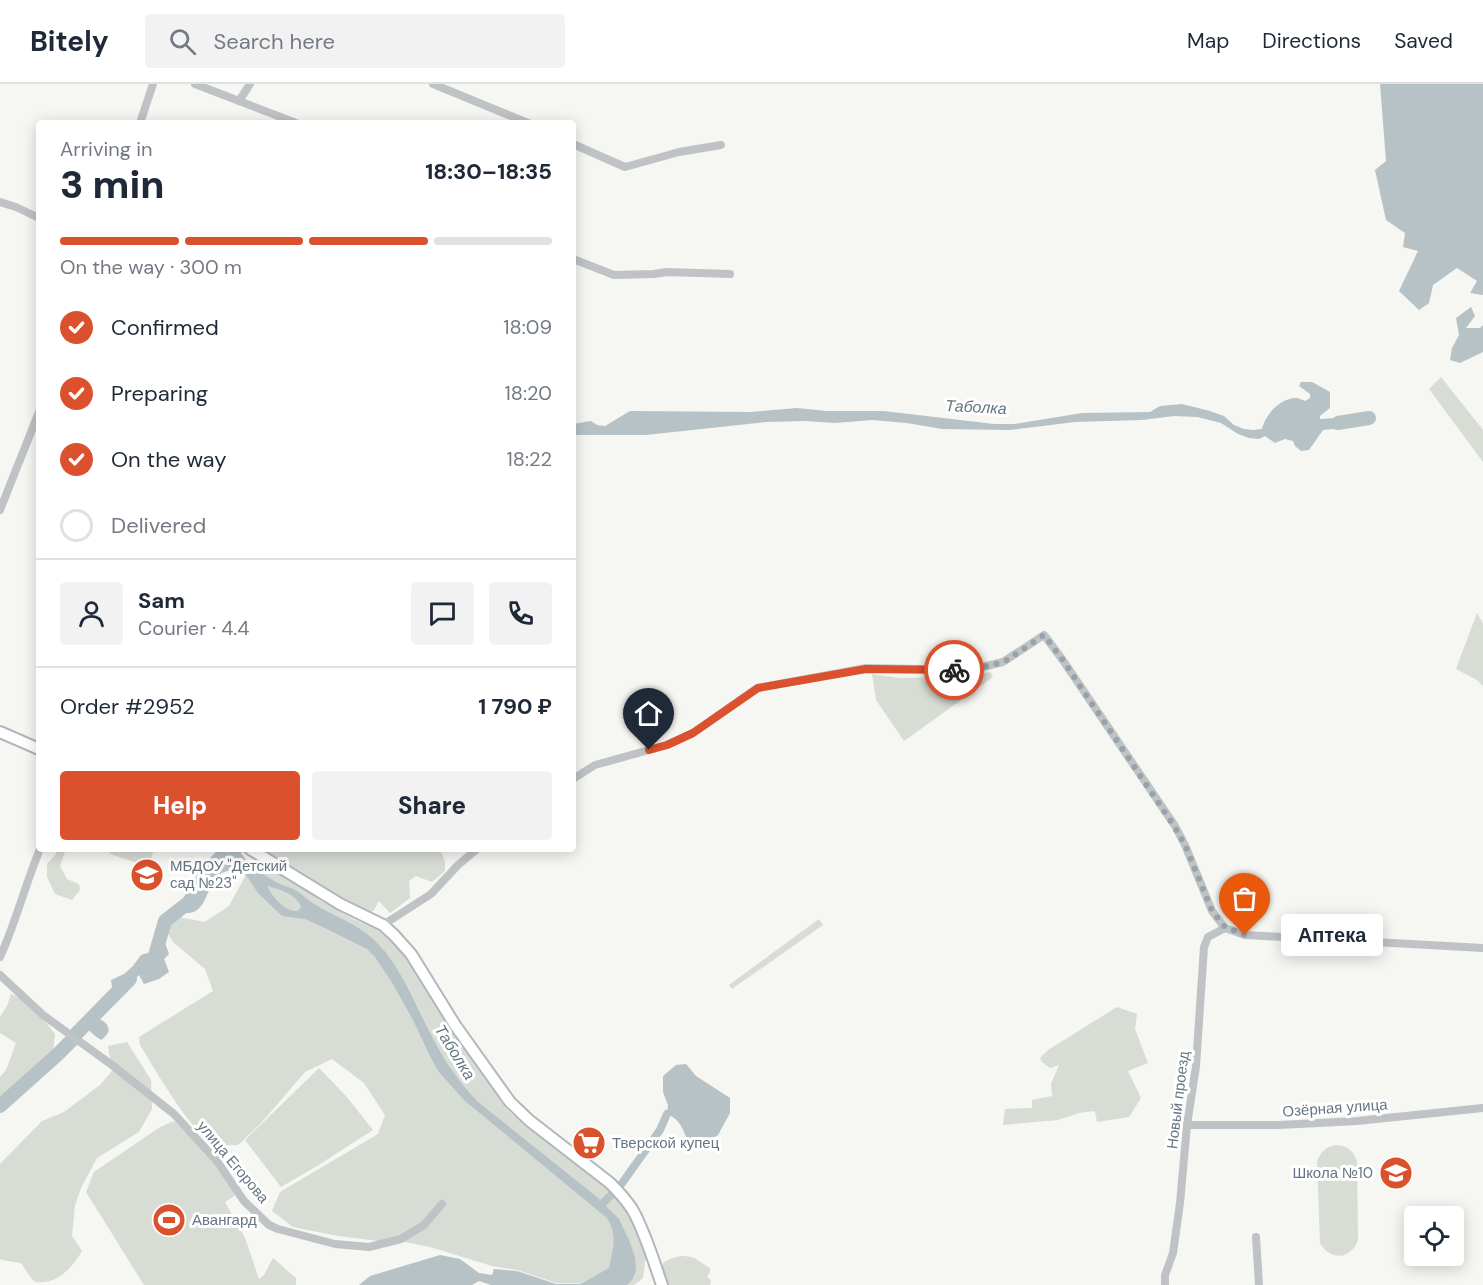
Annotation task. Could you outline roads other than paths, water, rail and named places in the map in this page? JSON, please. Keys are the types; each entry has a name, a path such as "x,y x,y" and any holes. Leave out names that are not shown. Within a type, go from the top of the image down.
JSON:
{"street":[{"path":"141,120 153,84"},
{"path":"195,84 288,120"},
{"path":"239,101 250,84"},
{"path":"433,84 521,120"},
{"path":"576,145 625,167 679,152 721,145"},
{"path":"0,202 36,217"},
{"path":"576,260 614,275 667,272 730,274"},
{"path":"1,506 36,419"},
{"path":"576,777 595,765 667,745 693,733 758,688 866,669 970,670 1004,662 1044,635 1174,826 1185,845 1212,911 1225,927 1245,935 1483,948"},
{"path":"0,732 36,748"},
{"path":"0,957 10,936 39,852"},
{"path":"255,852 340,904 383,925 394,935 411,954 455,1025 518,1111 621,1194 640,1225 662,1285"},
{"path":"383,925 430,894 473,852"},
{"name":"Новый проезд","path":"1165,1285 1165,1275 1173,1253 1196,1066 1204,947 1208,937 1225,927"},
{"name":"улица Егорова","path":"0,975 44,1015 174,1114 217,1161 244,1201 269,1225 335,1244 369,1247 401,1239 424,1225 442,1204"},
{"name":"Озёрная улица","path":"1188,1125 1279,1125 1357,1121 1483,1108"},
{"path":"1256,1237 1259,1285"}],"waterway":[{"name":"Таболка","path":"1338,423 1369,418"},
{"name":"Таболка","path":"156,952 165,921 194,897"},
{"name":"Таболка","path":"76,1034 130,979"},
{"name":"Таболка","path":"0,1106 72,1040"},
{"path":"620,1186 660,1130 667,1114"},
{"path":"603,1203 612,1194"}],"place":[{"name":"МБДОУ \"Детский сад №23\"","path":"147,875"},
{"name":"Аптека","path":"1245,935"},
{"name":"Тверской купец","path":"589,1143"},
{"name":"Школа №10","path":"1396,1173"},
{"name":"Авангард","path":"169,1220"}]}
